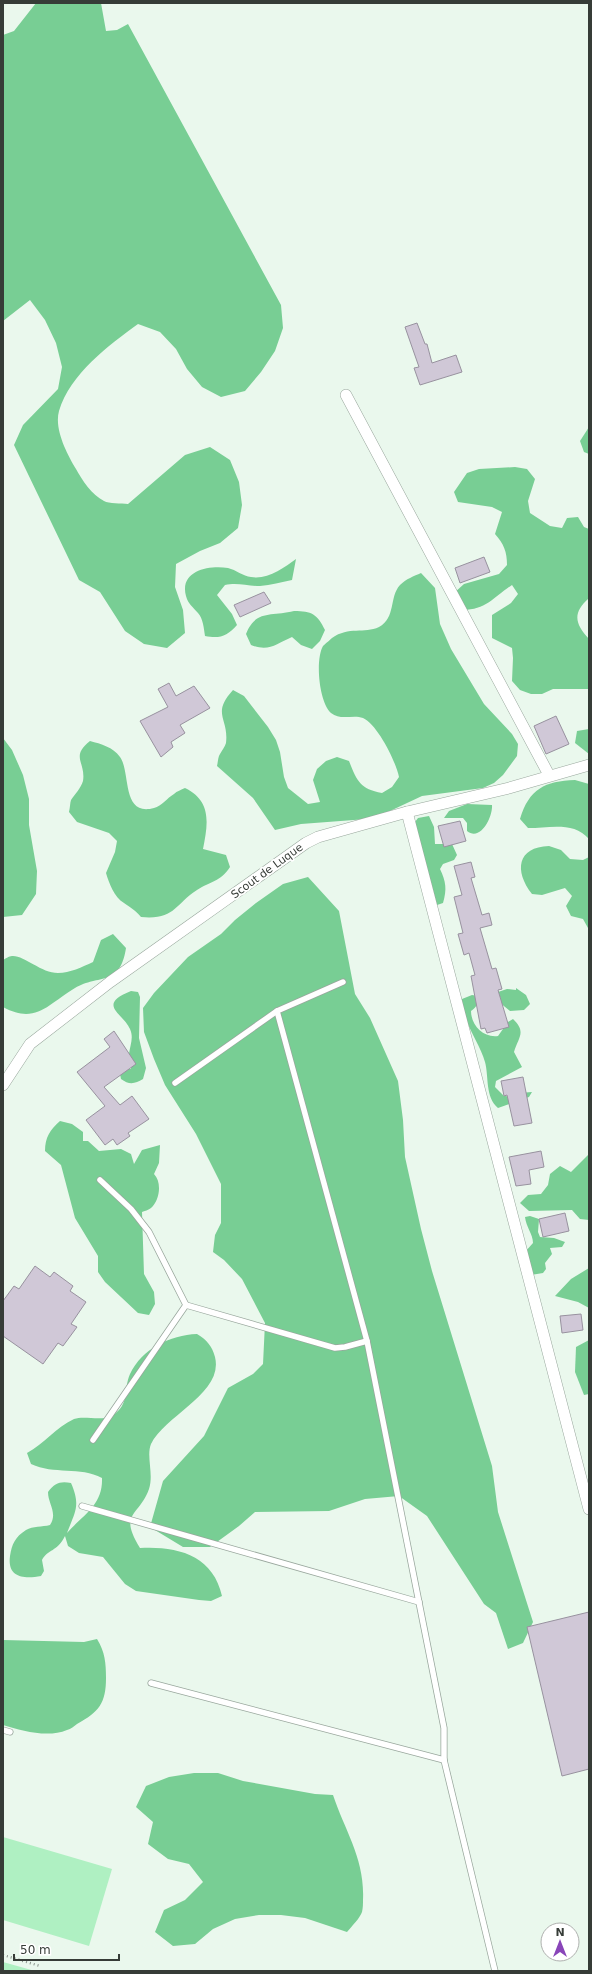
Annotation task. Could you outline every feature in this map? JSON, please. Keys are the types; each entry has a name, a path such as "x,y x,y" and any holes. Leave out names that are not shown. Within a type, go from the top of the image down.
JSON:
{"street":[{"path":"346,395 549,775"},
{"name":"Scout de Luque","path":"3,1085 30,1044 110,982 293,851 318,837 407,812 508,788 549,775 589,765"},
{"path":"407,812 589,1509"}],"lane":[{"path":"175,1083 277,1011 343,982"},
{"path":"277,1011 366,1341 444,1728 444,1760 495,1971"},
{"path":"100,1180 131,1209 149,1232 186,1305 335,1348 345,1347 366,1341"},
{"path":"93,1440 186,1305"},
{"path":"82,1506 419,1602"},
{"path":"151,1684 444,1760"},
{"path":"3,1730 10,1732"}],"path":[{"path":"3,1955 40,1966"}],"green space":[{"path":"36,3 101,3 106,31 117,30 128,24 281,305 283,328 275,351 261,372 245,391 221,397 202,387 187,369 176,349 160,332 138,324 103,351 81,373 64,398 59,411 58,426 62,441 69,456 78,473 88,487 95,495 106,502 128,504 185,455 210,447 230,460 239,482 242,505 238,528 220,543 200,551 176,564 175,587 183,610 185,633 167,648 144,644 125,631 100,592 79,580 14,445 23,425 58,389 62,367 56,343 45,320 30,300 3,321 3,35 14,31"},
{"path":"589,427 589,454 584,452 580,441"},
{"path":"515,467 527,469 535,479 528,501 530,513 550,526 562,528 567,518 578,517 584,527 589,529 589,598 580,609 577,618 584,634 589,639 589,689 553,689 542,694 531,694 520,690 512,681 512,648 492,638 492,615 511,603 518,594 512,585 484,605 471,609 463,610 454,593 464,584 499,574 507,565 504,548 501,541 495,534 502,512 492,507 458,502 454,492 467,473 479,469"},
{"path":"296,559 292,580 260,586 238,584 225,585 217,595 232,614 237,625 223,636 205,636 201,618 189,603 186,596 185,587 187,580 191,575 205,569 221,567 231,569 248,576 263,577 281,569"},
{"path":"421,573 435,588 440,624 451,649 484,704 512,734 518,744 517,756 503,775 494,783 483,788 422,796 390,811 367,819 301,824 275,830 253,798 217,766 219,755 226,743 225,728 222,716 223,705 233,690 244,696 276,740 280,752 284,777 288,788 308,804 320,802 313,780 317,769 326,761 337,757 349,761 357,779 369,789 382,793 392,787 399,777 397,770 386,744 375,728 363,718 339,717 331,713 327,708 321,691 319,661 323,646 338,634 350,631 373,629 384,623 388,618 394,595 400,585 407,579"},
{"path":"294,611 313,614 325,630 320,641 312,649 301,645 292,637 272,646 263,648 251,645 246,634 254,621 265,615"},
{"path":"589,729 589,754 575,743 577,731"},
{"path":"3,738 12,750 23,775 29,799 29,825 37,871 36,894 22,915 3,917"},
{"path":"90,741 110,748 120,757 129,792 136,806 144,809 157,807 176,792 185,788 194,793 204,806 207,822 203,849 226,855 230,867 223,876 197,890 168,914 152,917 141,917 117,897 112,890 106,873 115,852 117,841 109,833 77,822 69,812 71,800 83,781 83,769 80,760 81,751"},
{"path":"575,780 589,784 589,839 583,833 569,828 528,828 520,819 528,800 540,789 555,782"},
{"path":"467,804 492,805 492,810 488,821 481,831 477,833 467,831 467,823 463,818 444,818 449,811"},
{"path":"429,816 434,827 435,844 452,844 457,855 454,860 443,864 440,869 445,882 445,894 443,903 437,905 415,822 418,818"},
{"path":"549,846 561,850 570,859 583,860 589,857 589,939 588,928 583,919 571,916 566,906 572,896 565,888 542,895 532,894 526,885 521,869 525,856 530,851 538,847"},
{"path":"308,877 339,911 355,994 370,1018 398,1081 403,1120 405,1157 421,1229 432,1271 492,1466 498,1512 533,1622 523,1643 508,1649 496,1613 484,1604 427,1516 399,1496 365,1499 329,1511 255,1512 239,1526 210,1547 183,1547 150,1527 163,1481 204,1436 228,1388 253,1374 263,1364 265,1323 242,1279 224,1260 213,1252 215,1235 221,1223 221,1184 196,1134 165,1085 144,1032 143,1008 154,993 188,957 221,934 256,903 283,884"},
{"path":"113,934 126,948 119,969 114,974 75,988 49,1006 33,1013 24,1014 14,1012 3,1007 3,960 11,956 17,956 45,970 58,973 67,972 93,962 101,940"},
{"path":"516,988 526,995 530,1004 524,1010 510,1011 499,1002 495,993 507,989 516,990"},
{"path":"131,991 138,992 140,997 139,1038 146,1068 143,1079 132,1083 121,1079 120,1074 125,1069 131,1069 129,1054 132,1038 131,1032 127,1023 118,1014 113,1005 121,996"},
{"path":"472,995 478,996 476,1007 471,1011 473,1021 483,1033 498,1036 508,1022 513,1019 520,1028 520,1035 514,1052 522,1067 496,1081 495,1087 504,1096 532,1092 529,1097 498,1108 491,1098 485,1062 467,1022 462,1006 462,999"},
{"path":"60,1121 72,1124 83,1132 83,1141 88,1141 99,1151 121,1149 131,1154 134,1164 142,1150 160,1145 159,1163 154,1174 157,1177 159,1186 158,1196 151,1208 142,1212 144,1274 154,1292 155,1304 149,1315 138,1313 105,1282 98,1272 98,1256 75,1218 61,1165 45,1151 49,1134"},
{"path":"589,1154 589,1220 580,1219 572,1210 529,1211 520,1203 528,1195 541,1194 548,1185 550,1174 560,1166 571,1172"},
{"path":"530,1216 539,1219 538,1232 540,1237 554,1238 565,1242 562,1247 550,1248 552,1254 545,1263 546,1269 543,1273 531,1275 525,1252 533,1243 525,1217"},
{"path":"589,1268 589,1308 578,1302 555,1296 571,1279"},
{"path":"197,1334 211,1346 215,1357 215,1370 211,1382 192,1403 158,1433 151,1444 149,1454 151,1477 149,1489 145,1498 132,1516 131,1528 140,1548 180,1551 202,1562 211,1571 222,1596 211,1601 136,1591 125,1584 103,1557 79,1553 68,1546 65,1536 56,1548 44,1556 42,1560 44,1571 41,1576 23,1577 14,1573 11,1569 10,1556 13,1544 17,1538 26,1530 50,1525 52,1521 53,1512 48,1492 58,1483 71,1483 76,1498 76,1509 67,1533 96,1502 101,1487 102,1478 85,1472 49,1469 31,1464 27,1453 61,1426 74,1419 104,1418 113,1415 122,1406 130,1374 142,1357 158,1345 167,1341 177,1337"},
{"path":"589,1340 589,1394 584,1395 575,1372 576,1347"},
{"path":"97,1639 102,1648 106,1667 106,1687 103,1700 96,1711 68,1730 60,1732 43,1734 3,1725 3,1640 84,1642"},
{"path":"194,1773 218,1773 243,1781 315,1794 333,1795 358,1858 363,1885 362,1912 347,1932 305,1918 281,1915 259,1915 235,1919 213,1929 195,1944 173,1946 155,1932 164,1910 185,1900 203,1882 189,1864 168,1859 148,1844 153,1822 136,1807 146,1786 169,1777"},
{"path":"3,1837 112,1869 89,1946 3,1920"},
{"path":"3,1962 35,1971 3,1971"}],"building":[{"path":"417,323 425,344 427,344 432,363 456,355 462,372 420,385 414,368 419,367 405,327"},
{"path":"484,557 490,572 460,583 455,568"},
{"path":"264,592 271,603 240,617 234,605"},
{"path":"169,683 176,696 194,686 210,708 180,725 185,733 171,742 173,747 161,757 140,721 168,707 158,689"},
{"path":"556,716 569,744 546,754 534,726"},
{"path":"460,821 466,841 444,847 438,826"},
{"path":"471,862 475,877 471,878 482,915 489,913 492,925 480,928 492,969 496,968 502,989 498,990 509,1027 487,1033 485,1028 481,1029 471,976 475,975 469,953 464,955 458,934 463,933 454,897 462,895 454,866"},
{"path":"114,1031 136,1064 104,1087 120,1105 132,1096 149,1119 128,1133 130,1136 117,1145 113,1139 105,1145 86,1120 105,1106 77,1072 110,1047 104,1039"},
{"path":"523,1077 532,1123 514,1126 507,1095 504,1096 501,1081"},
{"path":"541,1151 544,1167 529,1170 531,1184 516,1186 509,1157"},
{"path":"565,1213 569,1231 543,1237 539,1219"},
{"path":"35,1266 50,1277 54,1272 73,1286 70,1291 86,1302 71,1324 77,1327 63,1346 58,1343 43,1364 3,1336 3,1301 14,1286 19,1289"},
{"path":"581,1314 583,1330 562,1333 560,1316"},
{"path":"589,1612 589,1769 562,1776 527,1627"}]}
